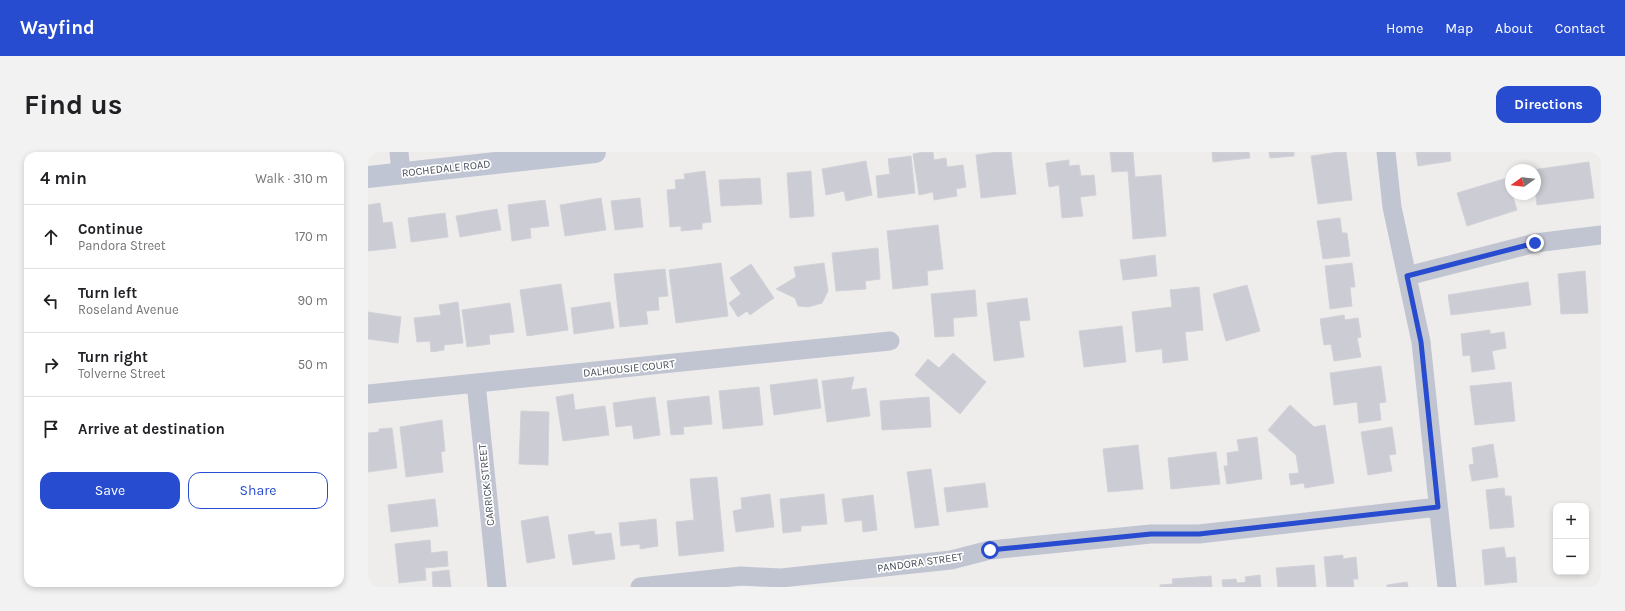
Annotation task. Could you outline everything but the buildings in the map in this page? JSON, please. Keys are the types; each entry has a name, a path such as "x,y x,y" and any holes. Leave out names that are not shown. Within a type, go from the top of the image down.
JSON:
{"main road":[{"name":"ROCHEDALE ROAD","path":"368,177 400,162 595,152"}],"street":[{"path":"1386,152 1392,207 1421,342 1447,587"},
{"path":"1407,276 1535,243 1601,235"},
{"name":"DALHOUSIE COURT","path":"368,394 890,341"},
{"name":"CARRICK STREET","path":"476,383 497,587"},
{"name":"PANDORA STREET","path":"640,587 742,576 781,578 950,560 990,550 1151,534 1199,534 1438,507"}],"route":[{"path":"990,550 1151,534 1199,534 1438,507 1421,342 1407,276 1535,243"}]}
